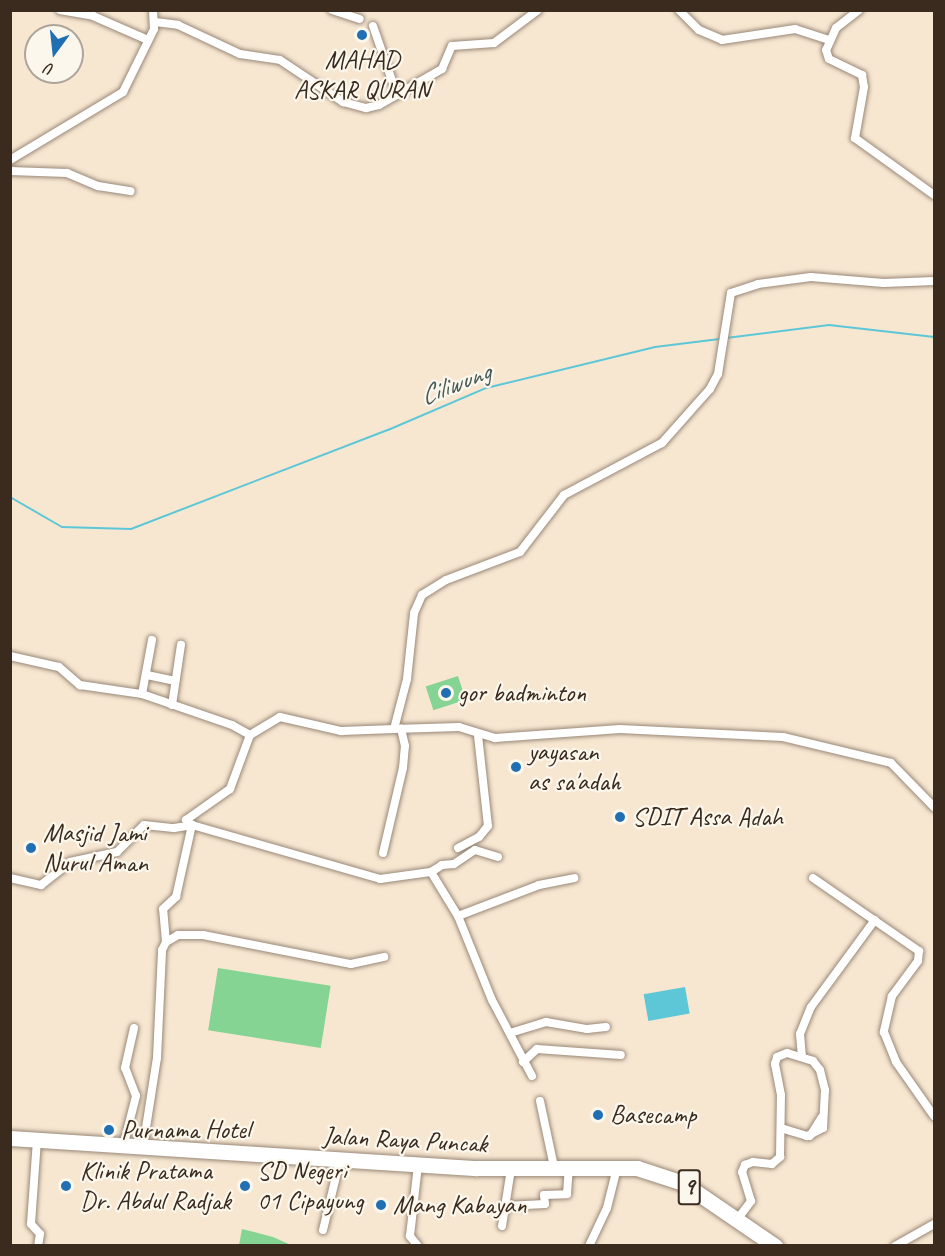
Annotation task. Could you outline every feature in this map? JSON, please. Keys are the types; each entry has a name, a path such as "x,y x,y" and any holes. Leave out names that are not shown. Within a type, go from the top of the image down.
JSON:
{"highway":[{"name":"Jalan Raya Puncak","path":"10,1138 143,1149 418,1165 510,1169 617,1167 652,1170 674,1179 775,1245"}],"street":[{"path":"60,10 93,16 148,40"},
{"path":"10,160 123,92 155,22 153,10"},
{"path":"332,10 360,19"},
{"path":"155,22 178,26 240,54 280,60 350,106 372,107 442,69 452,46 494,43 538,10"},
{"path":"679,10 699,30 716,39 740,40 795,29 828,40"},
{"path":"859,10 840,24 828,40 827,57 855,69 863,79 855,138 863,147 897,166 934,195"},
{"path":"373,26 397,95"},
{"path":"10,171 67,173 98,186 131,191"},
{"path":"383,853 403,768 405,746 397,729 407,679 414,613 422,596 456,576 517,554 564,495 662,443 710,389 720,359 727,305 731,293 772,282 811,277 884,283 934,280"},
{"path":"142,694 152,640"},
{"path":"172,705 181,645"},
{"path":"10,656 59,667 80,685 142,694 232,724 250,735"},
{"path":"147,675 175,681"},
{"path":"498,858 475,850 454,864 442,865 431,872 380,879 192,825 186,820 230,789 250,735 280,717 341,731 459,727 478,735 522,738 620,729 783,737 891,763 934,807"},
{"path":"458,848 479,837 488,826 478,735"},
{"path":"10,878 27,885 41,885 70,862 117,852 144,825 174,828 192,825"},
{"path":"143,1149 157,1058 162,950 165,942 164,909 176,897 192,825"},
{"path":"431,872 458,916 473,958 532,1076"},
{"path":"458,916 539,885 574,878"},
{"path":"813,878 919,951 918,961 891,996 884,1032 896,1062 934,1116"},
{"path":"802,1057 800,1034 811,1007 875,920"},
{"path":"165,942 178,935 203,935 351,964 384,957"},
{"path":"510,1034 546,1022 587,1029 606,1027"},
{"path":"123,1147 135,1096 125,1068 134,1028"},
{"path":"523,1062 537,1049 621,1055"},
{"path":"736,1221 751,1201 743,1168 750,1162 767,1165 778,1160 781,1128 775,1061 783,1053 802,1057 815,1063 825,1081 822,1129 810,1136 781,1128"},
{"path":"540,1101 554,1162"},
{"path":"37,1140 31,1224 40,1234 38,1245"},
{"path":"323,1230 340,1160"},
{"path":"418,1165 410,1236 418,1245"},
{"path":"589,1245 607,1208 617,1167"},
{"path":"507,1206 545,1204 544,1196 567,1194 569,1168"},
{"path":"502,1226 507,1206 510,1169"},
{"path":"895,1245 934,1224"}],"green space":[{"name":"gor badminton","path":"458,676 466,700 433,710 426,687"},
{"path":"218,968 331,986 321,1048 208,1030"},
{"path":"242,1229 273,1237 291,1245 239,1245"}],"water":[{"path":"685,987 690,1014 648,1021 644,994"}],"waterway":[{"name":"Ciliwung","path":"726,338 829,325 934,337"},
{"name":"Ciliwung","path":"10,497 62,527 131,529 388,430 486,388 655,347 720,339"}],"place":[{"name":"MAHAD ASKAR QURAN","path":"362,35"},
{"name":"gor badminton","path":"446,693"},
{"name":"yayasan as sa'adah","path":"516,767"},
{"name":"SDIT Assa Adah","path":"620,817"},
{"name":"Masjid Jami Nurul Aman","path":"31,848"},
{"name":"Basecamp","path":"598,1115"},
{"name":"Purnama Hotel","path":"109,1130"},
{"name":"Klinik Pratama Dr. Abdul Radjak","path":"66,1186"},
{"name":"SD Negeri 01 Cipayung","path":"245,1186"},
{"name":"Mang Kabayan","path":"381,1205"}]}
